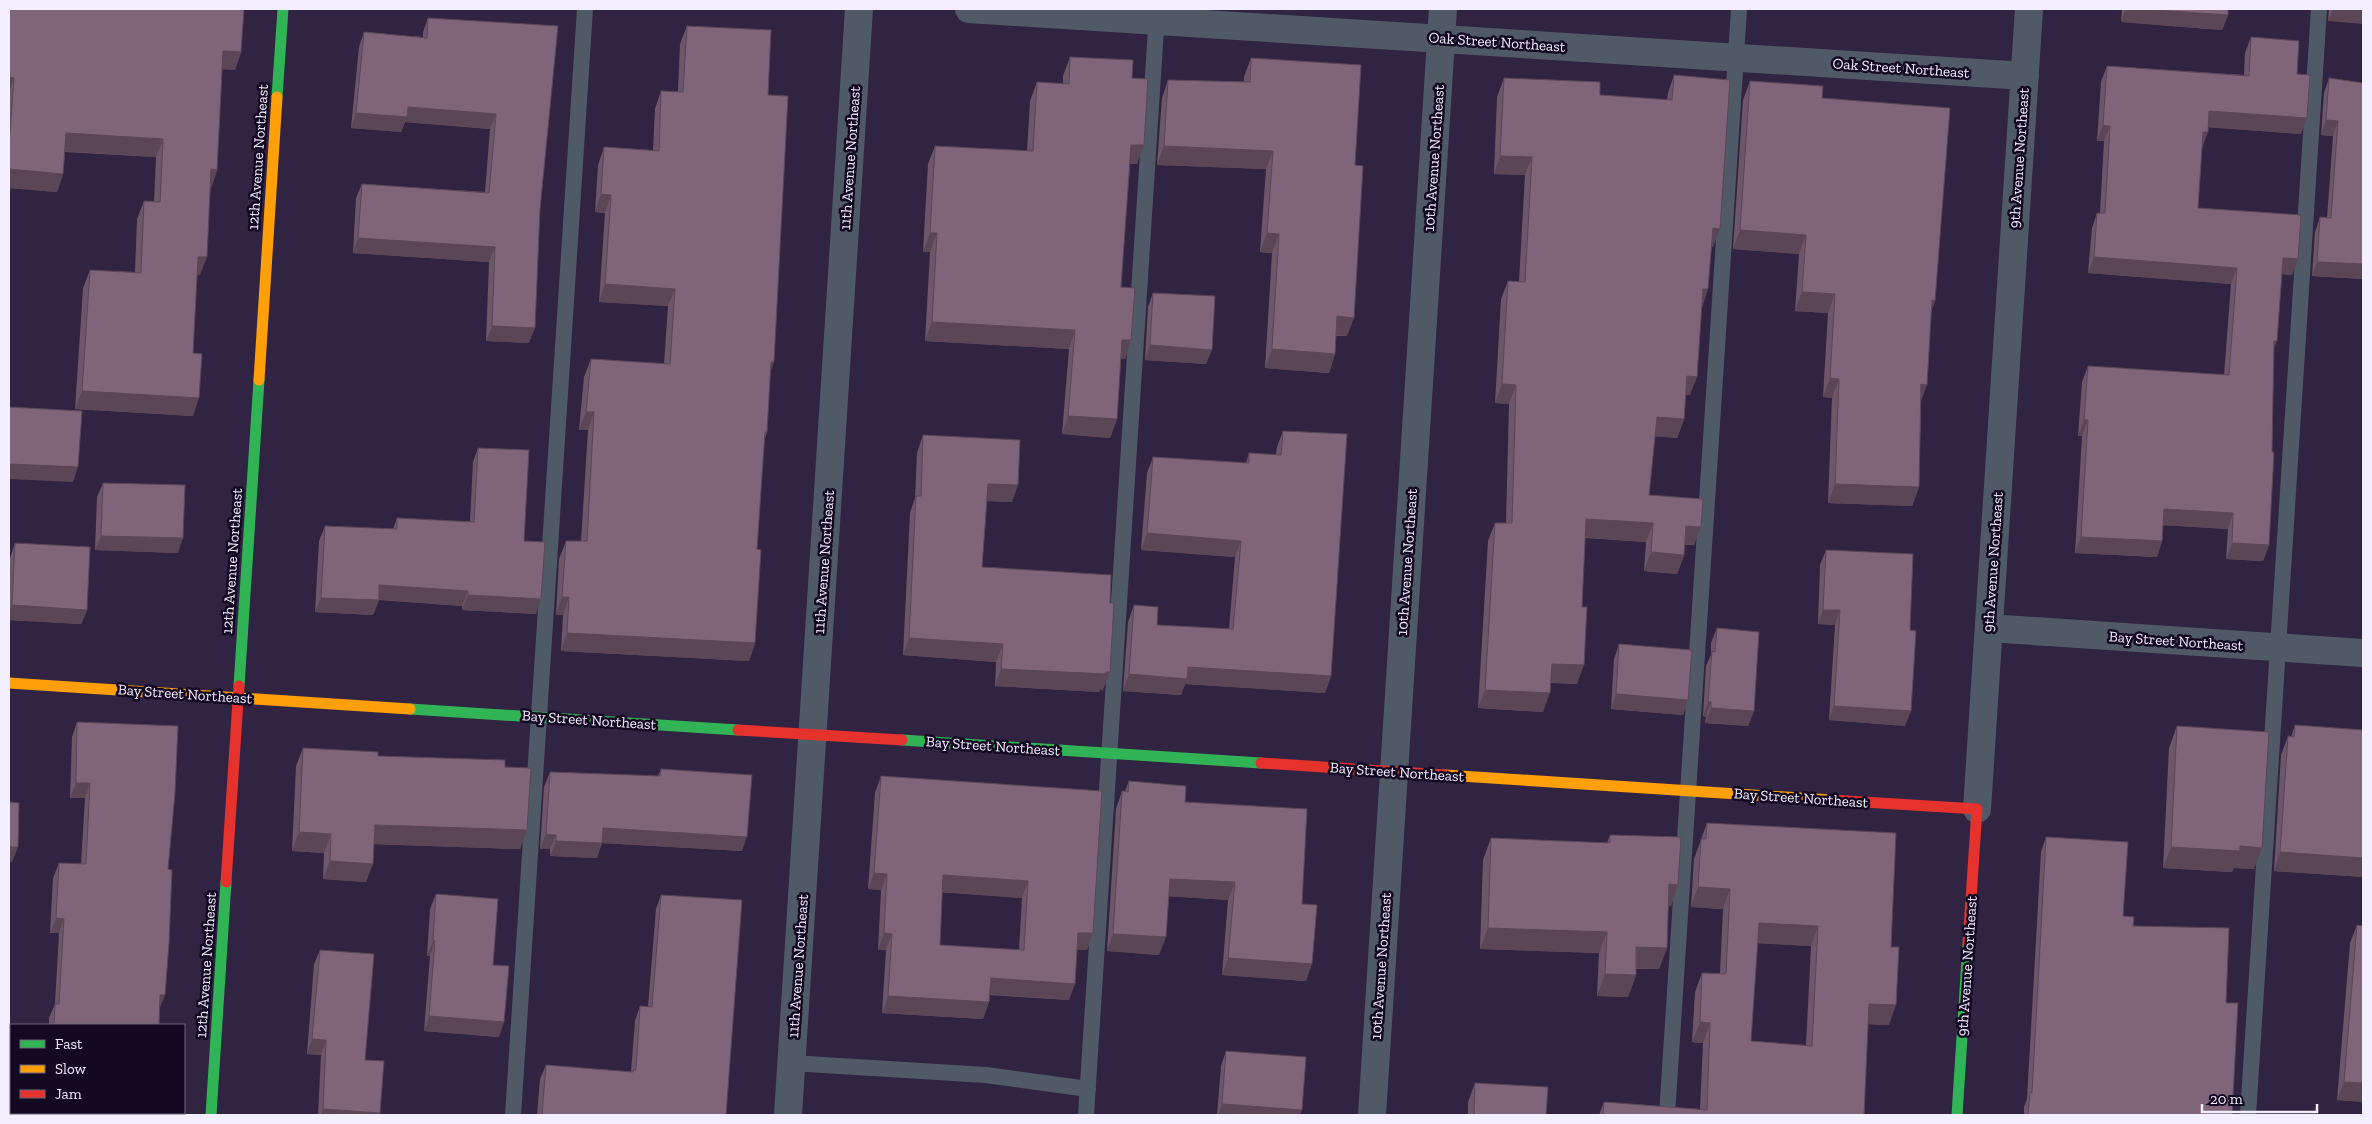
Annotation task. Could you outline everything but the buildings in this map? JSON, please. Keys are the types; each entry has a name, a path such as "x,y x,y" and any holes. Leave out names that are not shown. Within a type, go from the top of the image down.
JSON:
{"street":[{"name":"12th Avenue Northeast","path":"211,1115 283,9"},
{"name":"11th Avenue Northeast","path":"788,1115 859,9"},
{"name":"Oak Street Northeast","path":"969,9 1157,15 1441,39 2024,76"},
{"name":"10th Avenue Northeast","path":"1372,1115 1443,9"},
{"name":"9th Avenue Northeast","path":"1957,1115 2029,9"},
{"name":"Bay Street Northeast","path":"1989,628 2363,653"},
{"name":"Bay Street Northeast","path":"9,682 1977,809"}],"lane":[{"path":"513,1115 585,9"},
{"path":"1667,1115 1739,9"},
{"path":"2248,1115 2319,9"},
{"path":"1086,1115 1157,15"},
{"path":"791,1063 986,1075 1088,1089"}],"traffic: fast":[{"path":"277,97 283,9"},
{"path":"239,686 259,380"},
{"path":"410,709 738,730"},
{"path":"902,740 1261,763"},
{"path":"211,1115 226,882"},
{"path":"1957,1115 1968,944"}],"traffic: slow":[{"path":"259,380 277,97"},
{"path":"9,683 410,709"},
{"path":"1445,775 1831,800"}],"traffic: jam":[{"path":"226,882 239,686"},
{"path":"738,730 902,740"},
{"path":"1261,763 1445,775"},
{"path":"1831,800 1977,809 1968,944"}]}
